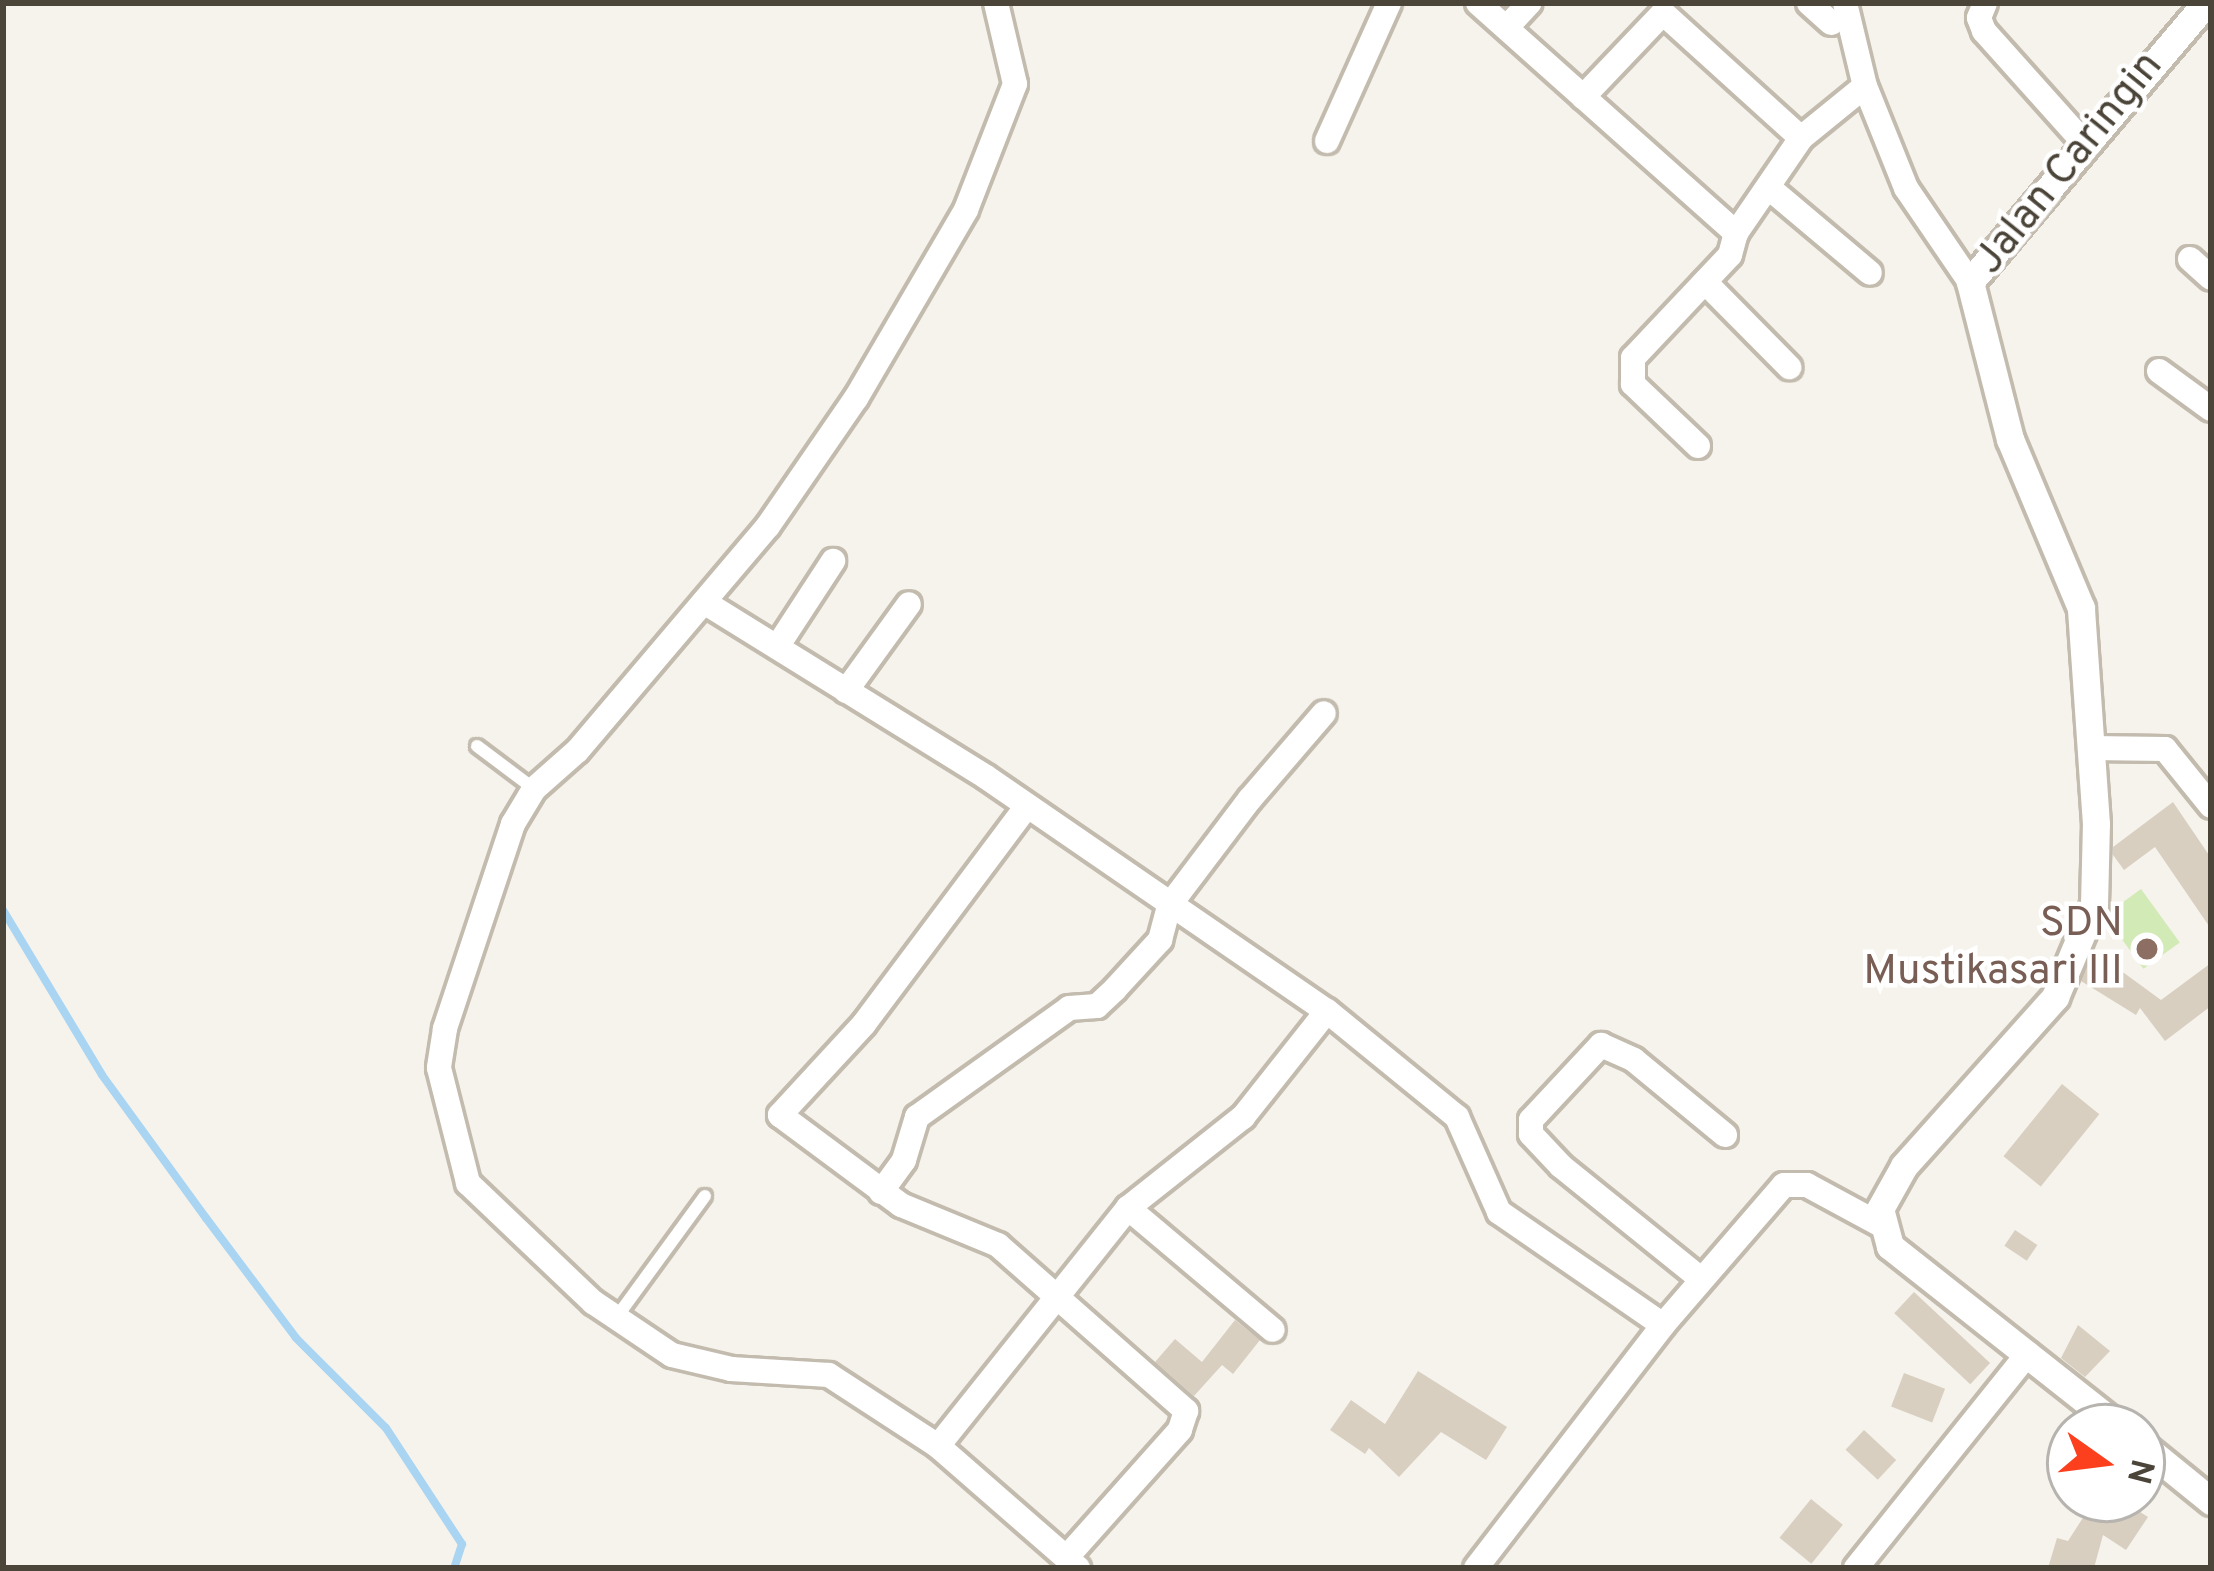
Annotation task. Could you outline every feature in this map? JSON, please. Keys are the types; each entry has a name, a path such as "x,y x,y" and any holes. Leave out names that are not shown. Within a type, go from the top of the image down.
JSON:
{"street":[{"path":"996,3 1016,84 966,210 809,470 578,751 534,789 497,862 445,1029 444,1104 468,1183 616,1319 699,1363 829,1375 938,1446 1072,1562 1180,1430 1186,1411 998,1245 881,1192 783,1122 784,1105 864,1024 1027,806"},
{"path":"1327,141 1389,3"},
{"path":"1478,3 1736,233"},
{"path":"1507,27 1529,3"},
{"path":"1809,3 1838,13 1923,221 1970,282"},
{"path":"1985,3 1984,31 2085,143"},
{"name":"Jalan Caringin","path":"1880,1224 1882,1198 1904,1166 2055,997 2076,961 2098,861 2081,608 2010,440 1970,282 2206,3"},
{"path":"1583,97 1666,8 1802,138"},
{"path":"1698,446 1633,384 1629,368 1730,255 1736,233 1802,138 1865,86"},
{"path":"1768,187 1870,274"},
{"path":"2191,259 2211,278"},
{"path":"1705,282 1789,367"},
{"path":"2158,370 2211,409"},
{"path":"777,647 833,561"},
{"path":"704,602 1027,806 1327,1011 1457,1117 1499,1212 1663,1325"},
{"path":"846,691 908,604"},
{"path":"881,1192 904,1160 912,1122 1069,1008 1101,1003 1160,940 1169,906 1324,712"},
{"path":"2091,748 2155,744 2176,758 2211,806"},
{"path":"938,1446 1128,1208 1243,1118 1327,1011"},
{"path":"1701,1279 1561,1166 1531,1134 1531,1120 1601,1046 1634,1060 1725,1135"},
{"path":"1476,1568 1663,1325 1784,1186 1807,1186 1880,1224 1890,1246 2090,1403"},
{"path":"1128,1208 1273,1330"},
{"path":"1856,1568 2028,1353"},
{"path":"2166,1464 2211,1501"}],"lane":[{"path":"477,746 534,789"},
{"path":"616,1319 705,1196"}],"green space":[{"path":"2141,889 2180,942 2143,969 2105,915"}],"building":[{"path":"2173,802 2211,858 2211,929 2155,847 2124,870 2113,855 2113,847"},
{"path":"2094,951 2161,1000 2211,963 2211,1006 2165,1041 2140,1008 2136,1015 2081,981"},
{"path":"2062,1084 2099,1114 2041,1186 2003,1156"},
{"path":"2015,1230 2037,1245 2027,1261 2004,1246"},
{"path":"1914,1292 1990,1363 1970,1384 1894,1313"},
{"path":"1235,1320 1260,1340 1233,1374 1222,1365 1194,1396 1155,1362 1175,1339 1202,1362"},
{"path":"2078,1325 2110,1351 2085,1377 2061,1358"},
{"path":"1418,1371 1507,1427 1486,1460 1441,1432 1399,1477 1369,1448 1365,1454 1330,1430 1351,1400 1385,1424"},
{"path":"1904,1373 1945,1389 1932,1422 1891,1407"},
{"path":"1864,1430 1896,1460 1878,1480 1846,1450"},
{"path":"1811,1499 1843,1525 1811,1564 1780,1538"},
{"path":"2080,1523 2144,1523 2126,1550 2103,1535 2094,1568 2048,1568 2057,1538 2068,1541"}],"waterway":[{"path":"3,910 102,1075 206,1218 296,1338 386,1428 462,1544 454,1568"}],"place":[{"name":"SDN Mustikasari III","path":"2147,949"}]}
